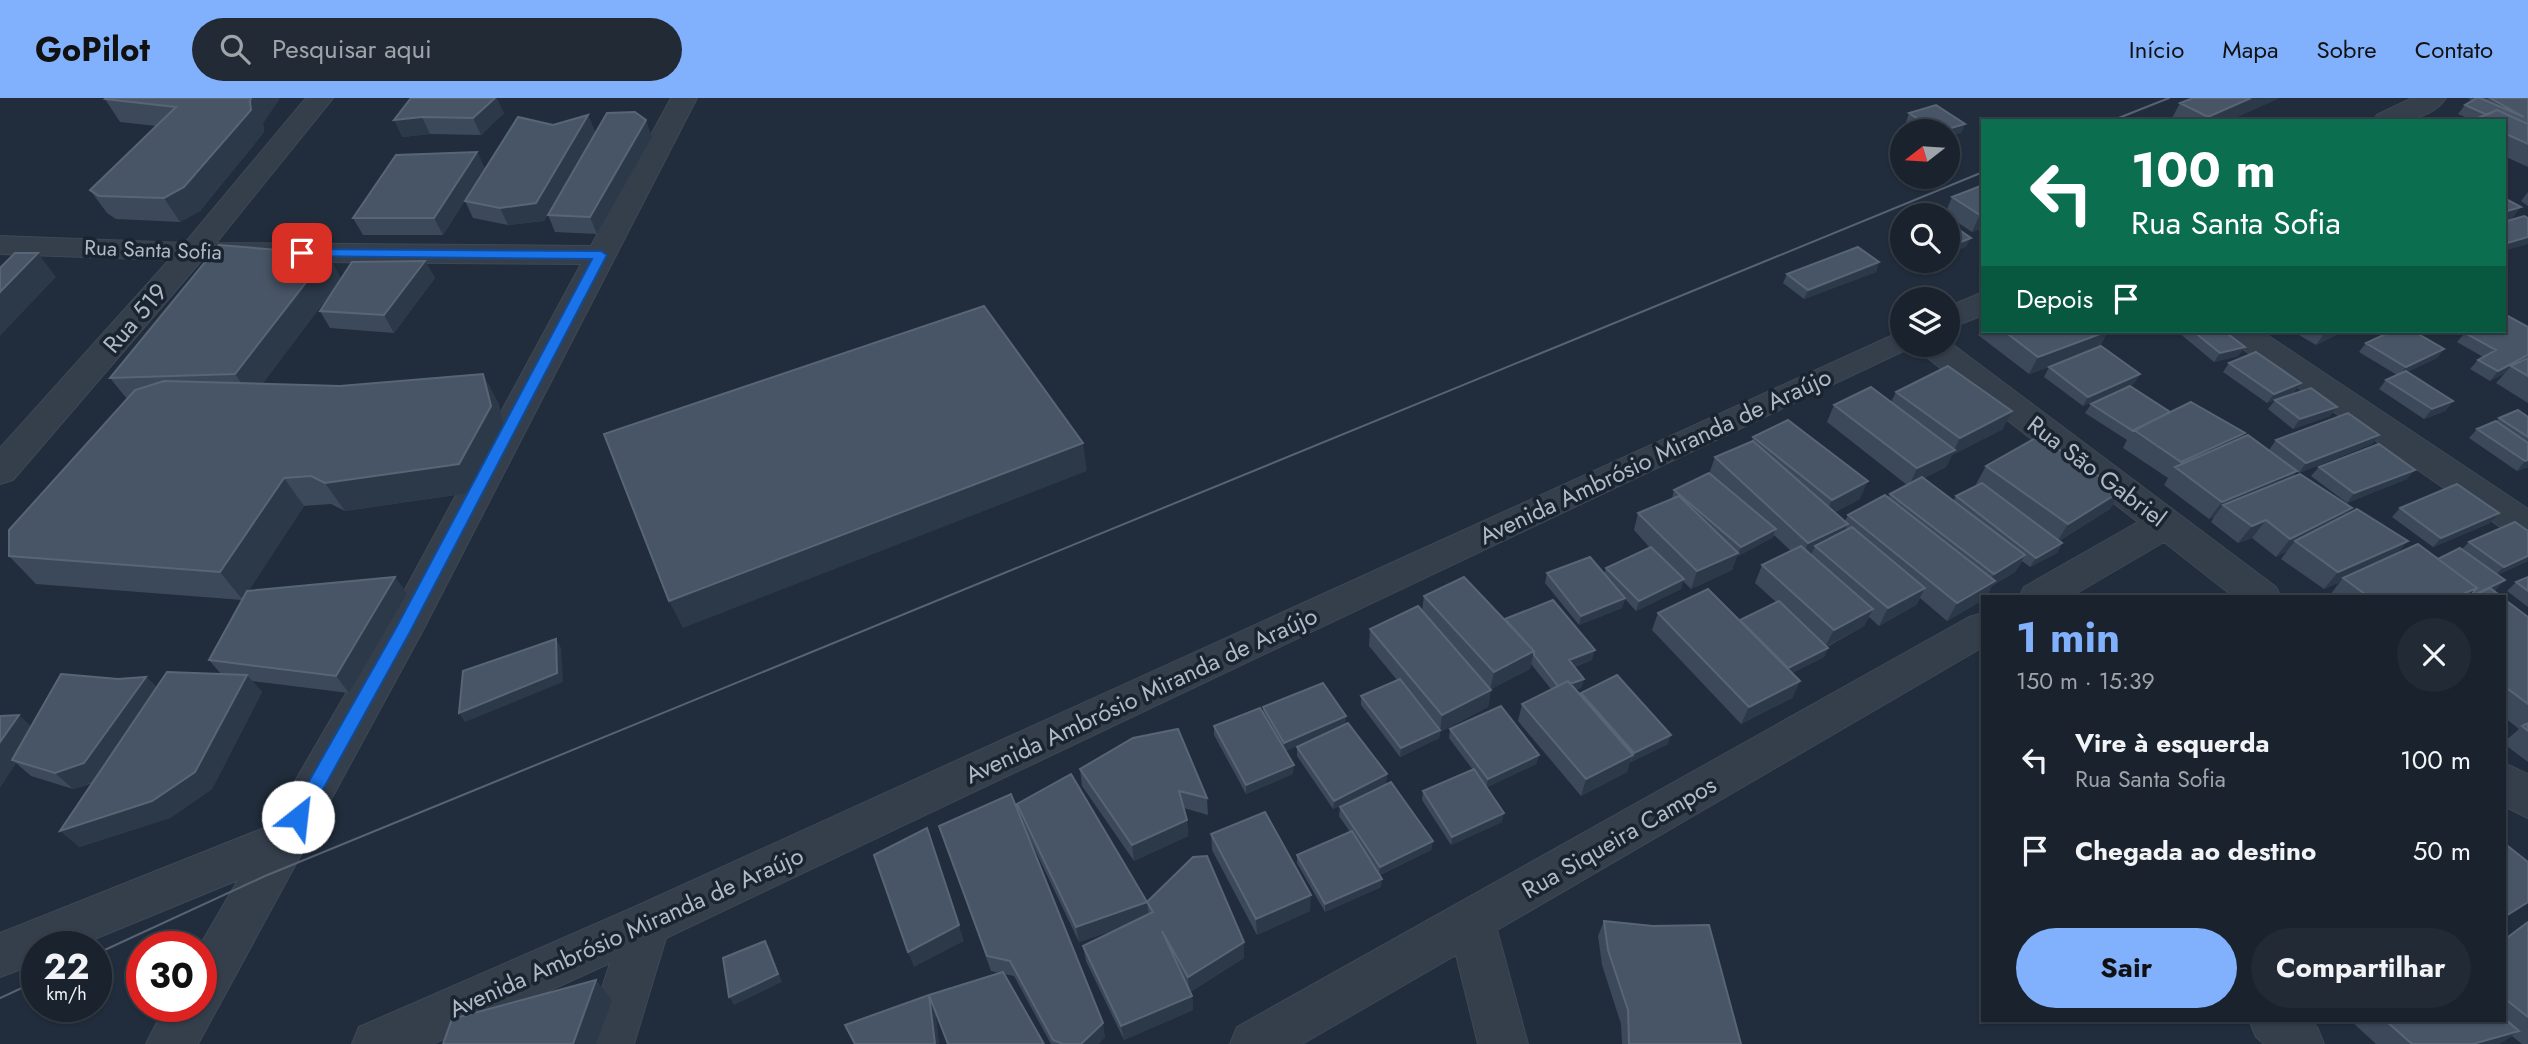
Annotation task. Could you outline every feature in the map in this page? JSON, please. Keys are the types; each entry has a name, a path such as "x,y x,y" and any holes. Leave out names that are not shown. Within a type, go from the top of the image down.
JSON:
{"street":[{"name":"Rua 519","path":"0,471 193,252 320,98"},
{"path":"217,961 402,632 684,98"},
{"path":"2391,119 2433,98"},
{"name":"Rua Santa Sofia","path":"0,245 193,252 601,255"},
{"path":"1960,313 1981,303"},
{"path":"2242,333 2528,527"},
{"name":"Avenida Ambrósio Miranda de Araújo","path":"377,1044 647,924 1890,347"},
{"name":"Rua São Gabriel","path":"1948,357 2259,595"},
{"path":"2041,595 2166,523"},
{"name":"Rua Siqueira Campos","path":"1255,1044 1981,629"},
{"path":"2506,782 2528,799"},
{"path":"0,955 275,858"},
{"path":"1471,922 1503,1044"},
{"path":"608,1044 647,924"},
{"path":"171,1044 183,1022"},
{"path":"2276,1022 2299,1044"}],"building":[{"path":"106,98 251,98 251,110 184,187 164,198 99,196 90,190 176,107"},
{"path":"411,98 495,98 473,118 422,117 394,120"},
{"path":"2193,98 2251,98 2208,117 2180,103"},
{"path":"2477,98 2524,117 2490,98 2527,98 2528,124 2497,110 2487,115 2465,105"},
{"path":"1936,105 1957,119 1918,119 1909,113"},
{"path":"2497,110 2528,124 2528,144 2506,134 2506,119 2475,119"},
{"path":"635,112 646,120 590,217 548,215 607,113"},
{"path":"588,115 536,203 500,208 465,201 518,117 553,125"},
{"path":"477,152 434,218 353,218 396,155"},
{"path":"1981,186 1981,215 1980,215 1952,197"},
{"path":"2506,199 2521,207 2506,211"},
{"path":"2524,216 2528,218 2528,237 2506,243 2506,221"},
{"path":"1960,230 1971,238 1960,242"},
{"path":"219,245 328,254 235,374 110,378"},
{"path":"1858,247 1879,262 1808,290 1787,274"},
{"path":"15,253 38,253 0,292 0,268"},
{"path":"425,261 384,315 320,311 352,262"},
{"path":"984,306 1083,443 669,601 604,434"},
{"path":"2506,315 2528,327 2528,355 2498,371 2478,360 2496,350 2465,333 2506,333"},
{"path":"2007,333 2103,333 2038,357"},
{"path":"2195,333 2227,333 2245,347 2220,353"},
{"path":"2388,333 2416,333 2444,349 2406,367 2366,343"},
{"path":"2101,346 2140,374 2088,397 2049,367"},
{"path":"2256,352 2301,383 2274,394 2229,363"},
{"path":"2528,358 2528,376 2511,366"},
{"path":"1948,366 2012,411 1960,438 1896,392"},
{"path":"2406,371 2453,401 2432,409 2386,380"},
{"path":"483,374 491,406 459,464 325,483 311,476 284,478 220,572 9,556 9,530 135,390 164,381 340,386"},
{"path":"2130,386 2170,412 2133,431 2091,404"},
{"path":"1871,387 1955,450 1917,468 1834,405"},
{"path":"2311,388 2337,407 2300,419 2275,400"},
{"path":"2191,402 2245,433 2181,462 2134,430"},
{"path":"2518,410 2528,417 2528,437 2499,418"},
{"path":"2348,413 2379,435 2306,463 2276,440"},
{"path":"1788,420 1868,481 1832,500 1753,437"},
{"path":"2496,421 2528,443 2528,460 2525,461 2477,429"},
{"path":"2248,435 2297,471 2222,502 2175,467"},
{"path":"2039,436 2121,491 2068,524 1986,466"},
{"path":"1753,441 1848,524 1808,543 1715,457"},
{"path":"2379,444 2415,470 2354,493 2319,467"},
{"path":"1709,473 1776,529 1741,547 1674,490"},
{"path":"2300,474 2352,508 2290,539 2266,520 2252,526 2223,505"},
{"path":"1922,477 2025,555 1994,574 1890,494"},
{"path":"1982,483 2062,543 2036,558 1956,496"},
{"path":"2457,484 2499,513 2441,538 2400,508"},
{"path":"1885,495 1995,581 1957,603 1848,515"},
{"path":"1679,496 1738,553 1697,571 1638,513"},
{"path":"2357,509 2408,541 2338,572 2295,541"},
{"path":"2515,522 2528,531 2528,556 2504,567 2469,542"},
{"path":"1852,527 1925,588 1888,608 1815,546"},
{"path":"2418,544 2477,588 2461,595 2366,595 2343,578"},
{"path":"1801,546 1873,609 1834,630 1762,565"},
{"path":"1651,547 1684,579 1639,601 1606,568"},
{"path":"2460,548 2505,580 2474,595 2477,588 2438,559"},
{"path":"1590,557 1625,598 1581,616 1547,573"},
{"path":"395,577 336,676 209,660 247,591"},
{"path":"1464,577 1534,651 1494,672 1424,596"},
{"path":"2528,577 2528,591 2516,582"},
{"path":"2490,588 2499,595 2474,595"},
{"path":"1708,589 1800,681 1749,707 1658,613"},
{"path":"1553,600 1595,650 1569,660 1584,679 1570,684 1568,681 1558,686 1534,655 1534,651 1505,619"},
{"path":"2506,600 2528,617 2528,704 2506,688"},
{"path":"1779,601 1828,648 1788,668 1740,620"},
{"path":"1418,606 1491,690 1442,715 1370,629"},
{"path":"556,639 557,673 459,713 463,671"},
{"path":"167,672 247,675 195,772 152,801 60,831"},
{"path":"61,674 118,679 146,677 84,763 55,773 12,760"},
{"path":"1617,675 1671,735 1634,753 1581,693"},
{"path":"1400,679 1440,730 1401,748 1361,696"},
{"path":"1568,681 1633,755 1586,779 1522,704"},
{"path":"1323,683 1346,716 1284,743 1263,707"},
{"path":"1501,706 1539,755 1488,779 1450,729"},
{"path":"1260,708 1294,765 1246,785 1214,726"},
{"path":"19,715 0,742 0,716"},
{"path":"1348,723 1387,774 1334,801 1297,747"},
{"path":"1178,729 1207,798 1179,791 1187,820 1132,845 1080,769 1133,738"},
{"path":"1474,769 1504,813 1452,837 1423,791"},
{"path":"1071,774 1147,902 1076,927 1017,804"},
{"path":"1391,782 1433,841 1380,867 1340,807"},
{"path":"1011,794 1103,1023 1081,1044 1063,1044 1053,1040 1010,961 987,956 939,826"},
{"path":"1265,812 1311,895 1256,919 1211,834"},
{"path":"927,828 959,925 908,952 874,855"},
{"path":"1352,831 1382,879 1325,904 1297,855"},
{"path":"2506,845 2528,862 2528,902 2506,916"},
{"path":"1207,856 1244,942 1188,977 1162,931 1192,996 1121,1026 1083,946 1153,912 1147,902 1193,857"},
{"path":"1604,921 1653,926 1709,925 1741,1044 1629,1044 1628,1010 1608,950"},
{"path":"2528,922 2528,1017 2506,1000 2506,938"},
{"path":"765,941 778,974 729,997 723,958"},
{"path":"1003,972 1044,1044 948,1044 929,995"},
{"path":"596,980 573,1044 443,1044 452,1019"},
{"path":"929,995 935,1044 855,1044 845,1025"},
{"path":"2506,1020 2519,1031 2473,1044 2412,1044 2387,1022 2506,1022"}],"tram line":[{"path":"2116,119 2169,98"},
{"path":"112,947 265,876 1981,173"},
{"path":"0,998 21,988"}],"route":[{"path":"298,817 402,632 601,255 302,253"}]}
